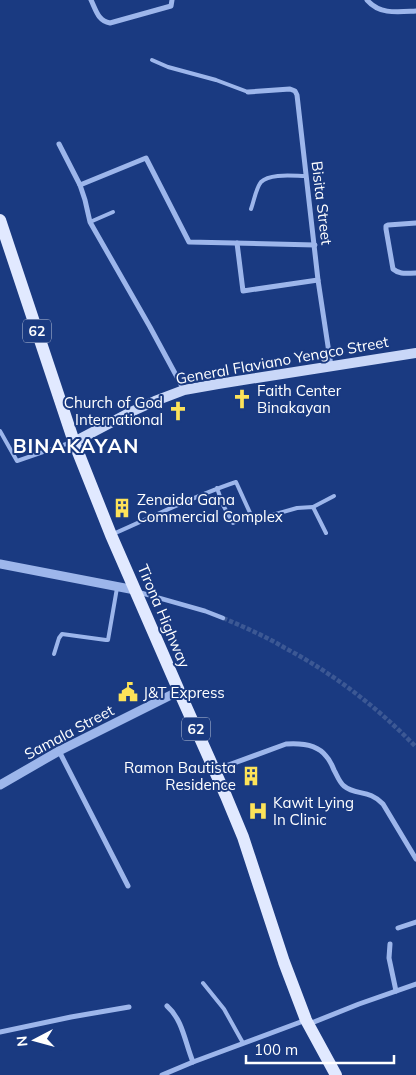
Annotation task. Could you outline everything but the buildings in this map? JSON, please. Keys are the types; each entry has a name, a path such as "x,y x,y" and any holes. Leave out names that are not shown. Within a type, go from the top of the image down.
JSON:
{"main road":[{"name":"Tirona Highway","path":"0,220 74,442 111,535 179,691 216,770 243,837 284,962 308,1022 336,1075"},
{"name":"General Flaviano Yengco Street","path":"74,442 133,411 184,390 416,353"}],"street":[{"path":"91,0 98,16 104,22 110,23 170,6 172,0"},
{"path":"367,0 371,5 388,12 416,11"},
{"name":"Bisita Street","path":"248,92 290,89 295,91 318,280 331,366"},
{"path":"59,144 80,185 90,222 184,390"},
{"path":"80,185 146,158 188,242 315,245"},
{"path":"416,223 388,225 386,229 392,269 403,274 416,273"},
{"path":"237,243 243,291 318,280"},
{"path":"0,564 135,590 223,618"},
{"name":"Samala Street","path":"0,785 59,751 179,691"},
{"path":"216,770 286,744 297,743 315,746 327,756 341,784 348,789 377,797 416,859"},
{"path":"59,751 128,886"},
{"path":"398,928 416,922"},
{"path":"390,944 389,958 396,991"},
{"path":"162,1075 243,1043 416,984"},
{"path":"167,1006 178,1019 193,1062"},
{"path":"0,1032 129,1007"}],"lane":[{"path":"152,60 168,68 216,80 248,92"},
{"path":"251,209 262,180 279,176 305,176"},
{"path":"90,222 113,212"},
{"path":"0,431 16,461 74,442"},
{"path":"111,535 217,488 236,482 251,515"},
{"path":"217,488 223,506 233,523 251,515 265,517 297,508 313,507 334,496"},
{"path":"313,507 326,533"},
{"path":"54,654 62,634 108,640 117,588"},
{"path":"203,983 224,1009 243,1043"}],"tunnel":[{"path":"223,618 303,658 338,680 386,718 416,747"}],"place":[{"name":"Faith Center Binakayan","path":"242,399"},
{"name":"Church of God International","path":"178,411"},
{"name":"Zenaida Gana Commercial Complex","path":"122,508"},
{"name":"J&T Express","path":"128,692"},
{"name":"Ramon Bautista Residence","path":"251,776"},
{"name":"Kawit Lying In Clinic","path":"258,811"}],"district":[{"name":"BINAKAYAN","path":"76,445"}]}
